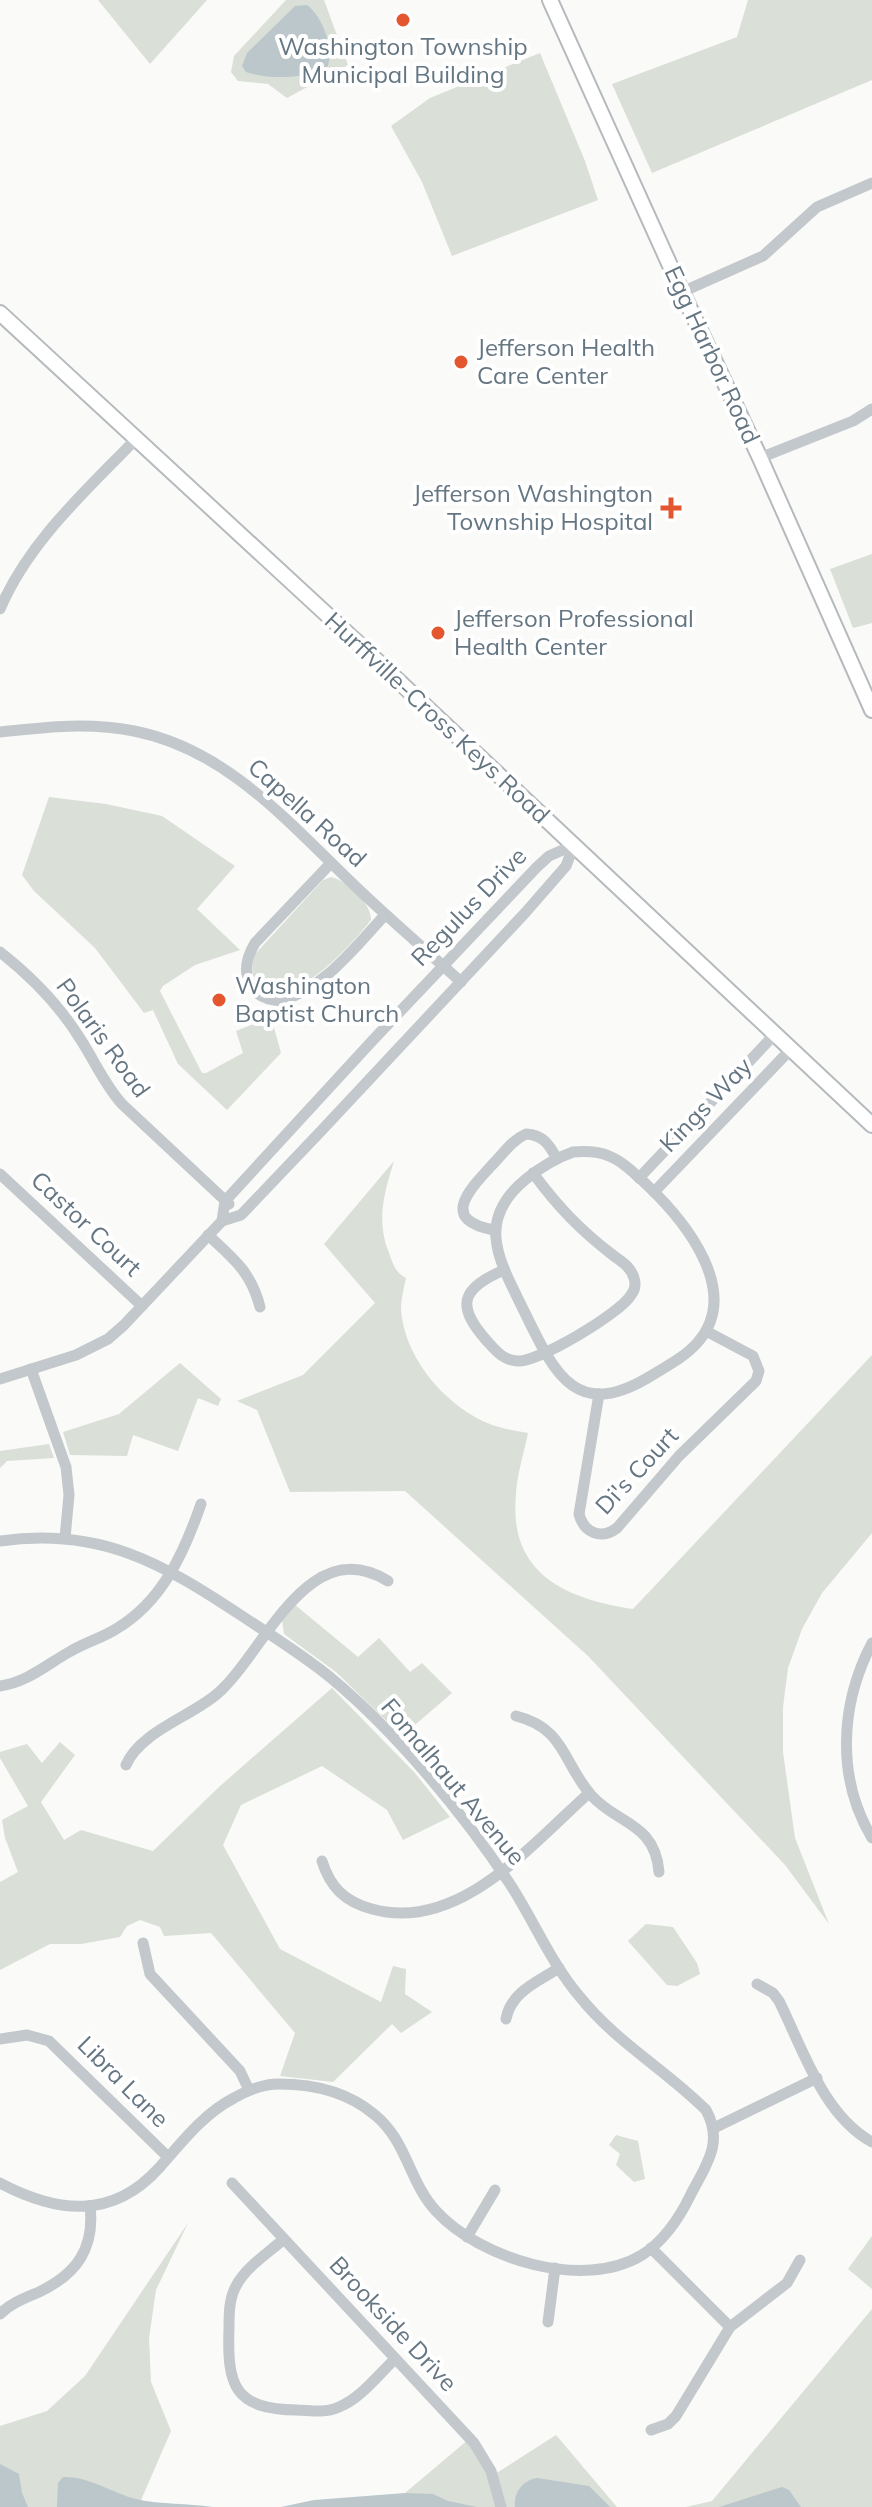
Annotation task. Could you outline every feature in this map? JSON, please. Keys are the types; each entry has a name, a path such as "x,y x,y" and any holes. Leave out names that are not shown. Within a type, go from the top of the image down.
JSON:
{"main road":[{"name":"Egg Harbor Road","path":"550,0 872,710"},
{"name":"Hurffville-Cross Keys Road","path":"0,313 872,1125"}],"street":[{"path":"682,292 763,256 817,207 872,183"},
{"path":"760,458 853,421 872,409"},
{"path":"0,609 14,579 33,550 136,439"},
{"name":"Capella Road","path":"0,732 58,725 97,725 137,732 172,743 211,761 246,784 461,982"},
{"name":"Regulus Drive","path":"225,1201 505,900 549,856 574,845"},
{"name":"Regulus Drive","path":"0,1379 101,1343 124,1325 222,1221 241,1215 461,982 566,866 574,845"},
{"path":"331,863 255,943 248,955 245,967 247,978 258,995 280,1001 312,986 335,968 385,915"},
{"path":"505,900 522,916"},
{"name":"Polaris Road","path":"0,952 36,983 62,1013 122,1104 241,1215"},
{"name":"Kings Way","path":"639,1178 775,1034"},
{"name":"Kings Way","path":"654,1192 791,1049"},
{"path":"494,1230 475,1226 464,1216 463,1204 469,1189 514,1142 526,1134 546,1141 557,1159"},
{"path":"573,1152 604,1154 617,1160 639,1178 684,1225 703,1258 713,1298 706,1331 686,1353 635,1386 618,1393 599,1394 567,1383 544,1353 504,1270 494,1230 507,1197 533,1173 573,1152"},
{"path":"504,1270 474,1288 468,1301 470,1321 497,1353 507,1359 521,1361 572,1338 622,1304 632,1294 635,1284 627,1266 570,1220 533,1173"},
{"name":"Castor Court","path":"0,1174 142,1306"},
{"path":"222,1221 225,1201"},
{"path":"208,1235 245,1270 255,1287 260,1307"},
{"name":"Di's Court","path":"599,1394 579,1514 584,1527 604,1535 617,1528 679,1456 756,1381 759,1371 753,1356 706,1331"},
{"path":"31,1369 66,1467 69,1495 65,1538"},
{"path":"0,1686 24,1680 68,1652 128,1622 153,1601 171,1572 201,1504"},
{"name":"Fomalhaut Avenue","path":"0,1541 26,1537 65,1538 115,1548 147,1559 267,1632 330,1677 372,1716 451,1805 501,1871 576,1994 600,2021 699,2103 714,2128"},
{"path":"126,1765 136,1749 146,1741 203,1705 225,1687 287,1604 307,1586 331,1574 358,1571 370,1572 388,1581"},
{"path":"870,1650 853,1689 846,1747 850,1782 872,1838"},
{"path":"516,1716 538,1723 561,1744 589,1793 644,1835 658,1859 659,1872"},
{"path":"322,1861 332,1886 361,1906 387,1913 425,1911 451,1903 476,1890 589,1793"},
{"path":"143,1943 150,1974 240,2071 249,2090"},
{"path":"506,2019 514,1997 559,1968"},
{"path":"757,1984 773,1993 779,2001 817,2078 841,2118 872,2142"},
{"name":"Libra Lane","path":"0,2039 27,2035 49,2041 168,2157"},
{"path":"0,2183 54,2204 90,2206 107,2203 132,2192 214,2110 249,2090 276,2084 305,2085 336,2091 364,2106 394,2135 426,2199 449,2224 467,2237 515,2258 555,2268 583,2270 632,2260 651,2248 666,2233 710,2157 714,2128 817,2078"},
{"name":"Brookside Drive","path":"232,2183 474,2443 491,2471 501,2507"},
{"path":"467,2237 495,2190"},
{"path":"0,2314 18,2301 49,2287 71,2270 90,2238 90,2206"},
{"path":"284,2239 242,2277 232,2295 228,2364 232,2380 241,2394 255,2404 272,2409 331,2410 349,2402 395,2359"},
{"path":"651,2248 730,2327"},
{"path":"651,2430 668,2424 676,2416 730,2327 787,2283 800,2260"},
{"path":"548,2322 555,2268"}],"shaded area":[{"path":"98,0 207,0 150,64"},
{"path":"286,0 324,0 348,65 287,98 268,84 238,81 231,72 234,56"},
{"path":"748,0 872,0 872,80 652,173 612,84 737,37"},
{"path":"307,5 323,26 329,45 326,70 286,77 246,72 242,66 247,53 295,6"},
{"path":"540,53 598,200 452,256 422,182 391,126 430,98"},
{"path":"872,554 872,623 853,628 830,569"},
{"path":"49,797 106,804 162,816 235,866 197,909 240,950 195,965 160,991 202,1073 243,1053 236,1031 271,1017 281,1053 227,1110 178,1064 153,1010 144,1013 95,948 34,891 22,875"},
{"path":"331,877 357,893 367,907 371,920 337,957 306,982 275,993 262,988 252,973 255,954 323,880"},
{"path":"394,1161 382,1218 385,1241 393,1264 406,1278 401,1309 409,1342 425,1372 461,1408 488,1423 528,1433 516,1494 516,1522 521,1544 546,1578 585,1598 633,1609 872,1355 872,1533 822,1593 802,1629 788,1668 783,1707 783,1752 795,1838 829,1924 785,1865 588,1656 405,1491 290,1492 257,1410 237,1401 303,1375 375,1303 324,1244"},
{"path":"180,1363 221,1399 218,1406 198,1398 178,1451 133,1435 127,1456 70,1455 63,1432 119,1414"},
{"path":"49,1444 54,1458 7,1461 0,1468 0,1451"},
{"path":"294,1604 358,1657 379,1638 410,1672 422,1663 452,1693 402,1736 336,1672 284,1634 282,1620"},
{"path":"332,1688 415,1773 450,1817 403,1840 387,1810 322,1766 241,1805 223,1845 280,1949 381,2002 393,1966 406,1969 405,1994 432,2012 401,2033 392,2024 333,2082 280,2076 295,2033 211,1933 164,1936 160,1927 140,1920 127,1926 120,1937 81,1944 50,1944 0,1970 0,1882 18,1872 5,1838 2,1820 28,1806 0,1758 0,1752 27,1744 42,1763 60,1742 75,1755 41,1802 64,1840 81,1830 153,1851 220,1786"},
{"path":"646,1924 673,1927 697,1963 700,1974 677,1986 667,1985 628,1941"},
{"path":"616,2135 638,2141 645,2179 634,2182 616,2165 620,2154 609,2145"},
{"path":"188,2223 156,2290 149,2338 151,2382 171,2431 141,2500 67,2507 0,2507 0,2426 47,2411 85,2376"},
{"path":"872,2236 872,2289 848,2269"},
{"path":"872,2309 872,2507 686,2507 712,2501"},
{"path":"556,2435 617,2507 465,2507 405,2493 469,2439 495,2474"},
{"path":"0,2464 19,2474 28,2507 0,2507"},
{"path":"63,2477 91,2482 136,2499 213,2507 57,2507 58,2483"},
{"path":"537,2478 589,2486 610,2507 515,2507 520,2488 527,2481"},
{"path":"782,2487 789,2490 801,2507 719,2507"},
{"path":"405,2493 433,2494 448,2501 477,2507 281,2507 314,2500"}],"place":[{"name":"Washington Township Municipal Building","path":"403,20"},
{"name":"Jefferson Health Care Center","path":"461,362"},
{"name":"Jefferson Washington Township Hospital","path":"671,508"},
{"name":"Jefferson Professional Health Center","path":"438,633"},
{"name":"Washington Baptist Church","path":"219,1000"}]}
